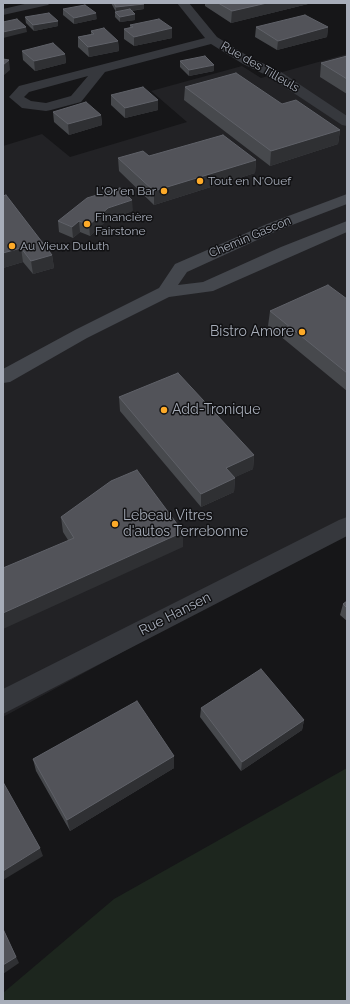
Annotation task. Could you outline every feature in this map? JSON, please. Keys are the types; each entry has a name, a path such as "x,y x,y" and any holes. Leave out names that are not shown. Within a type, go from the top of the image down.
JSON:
{"main road":[{"name":"Chemin Gascon","path":"165,292 181,268 260,232 347,199"},
{"name":"Chemin Gascon","path":"3,377 81,334 165,292 207,287 293,248 347,226"}],"street":[{"path":"3,12 44,3"},
{"name":"Rue des Tilleuls","path":"183,3 213,40 273,73 347,122"},
{"path":"101,69 76,99 46,107 27,105 16,97 24,89 101,69 213,40"},
{"name":"Rue Hansen","path":"3,702 347,526"}],"shaded area":[{"path":"347,54 347,530 3,717 3,146 42,134 70,157 187,122 151,91 242,66 261,78"},
{"path":"347,768 347,1001 3,1001 3,993 114,899"}],"building":[{"path":"114,3 144,3 144,4 116,7"},
{"path":"218,3 267,3 232,11"},
{"path":"85,5 96,13 74,18 63,9"},
{"path":"130,9 135,14 120,17 115,12"},
{"path":"49,13 58,21 33,25 25,17"},
{"path":"305,15 328,27 278,41 256,27"},
{"path":"17,19 26,27 3,32 3,22"},
{"path":"159,19 172,28 134,37 124,29 133,27 130,25"},
{"path":"104,28 118,41 88,47 78,37 94,34 91,31"},
{"path":"53,43 65,54 34,61 22,51"},
{"path":"205,56 214,65 189,70 180,61"},
{"path":"347,56 347,79 321,63"},
{"path":"3,59 9,60 3,65"},
{"path":"236,73 282,104 296,100 340,130 271,151 185,87"},
{"path":"143,87 158,100 125,108 111,95"},
{"path":"86,102 101,115 68,124 53,112"},
{"path":"223,135 256,160 154,191 118,158 143,151 149,156"},
{"path":"120,188 132,200 108,208 89,225 79,221 72,227 58,221 87,198"},
{"path":"6,195 52,255 31,261 21,248 3,253 3,196"},
{"path":"328,285 347,299 347,373 270,311"},
{"path":"178,373 254,455 226,468 235,478 201,494 119,397"},
{"path":"137,470 183,532 3,613 3,568 74,538 61,517 111,481"},
{"path":"347,601 347,608 343,604"},
{"path":"261,669 304,720 242,762 201,708"},
{"path":"137,701 174,756 67,820 33,759"},
{"path":"3,782 40,848 3,871"},
{"path":"3,929 16,957 3,965"}],"place":[{"name":"Tout en N'Ouef","path":"200,181"},
{"name":"L'Or en Bar","path":"164,191"},
{"name":"Financière Fairstone","path":"87,224"},
{"name":"Au Vieux Duluth","path":"12,246"},
{"name":"Bistro Amore","path":"302,332"},
{"name":"Add-Tronique","path":"164,410"},
{"name":"Lebeau Vitres d'autos Terrebonne","path":"115,524"}]}
